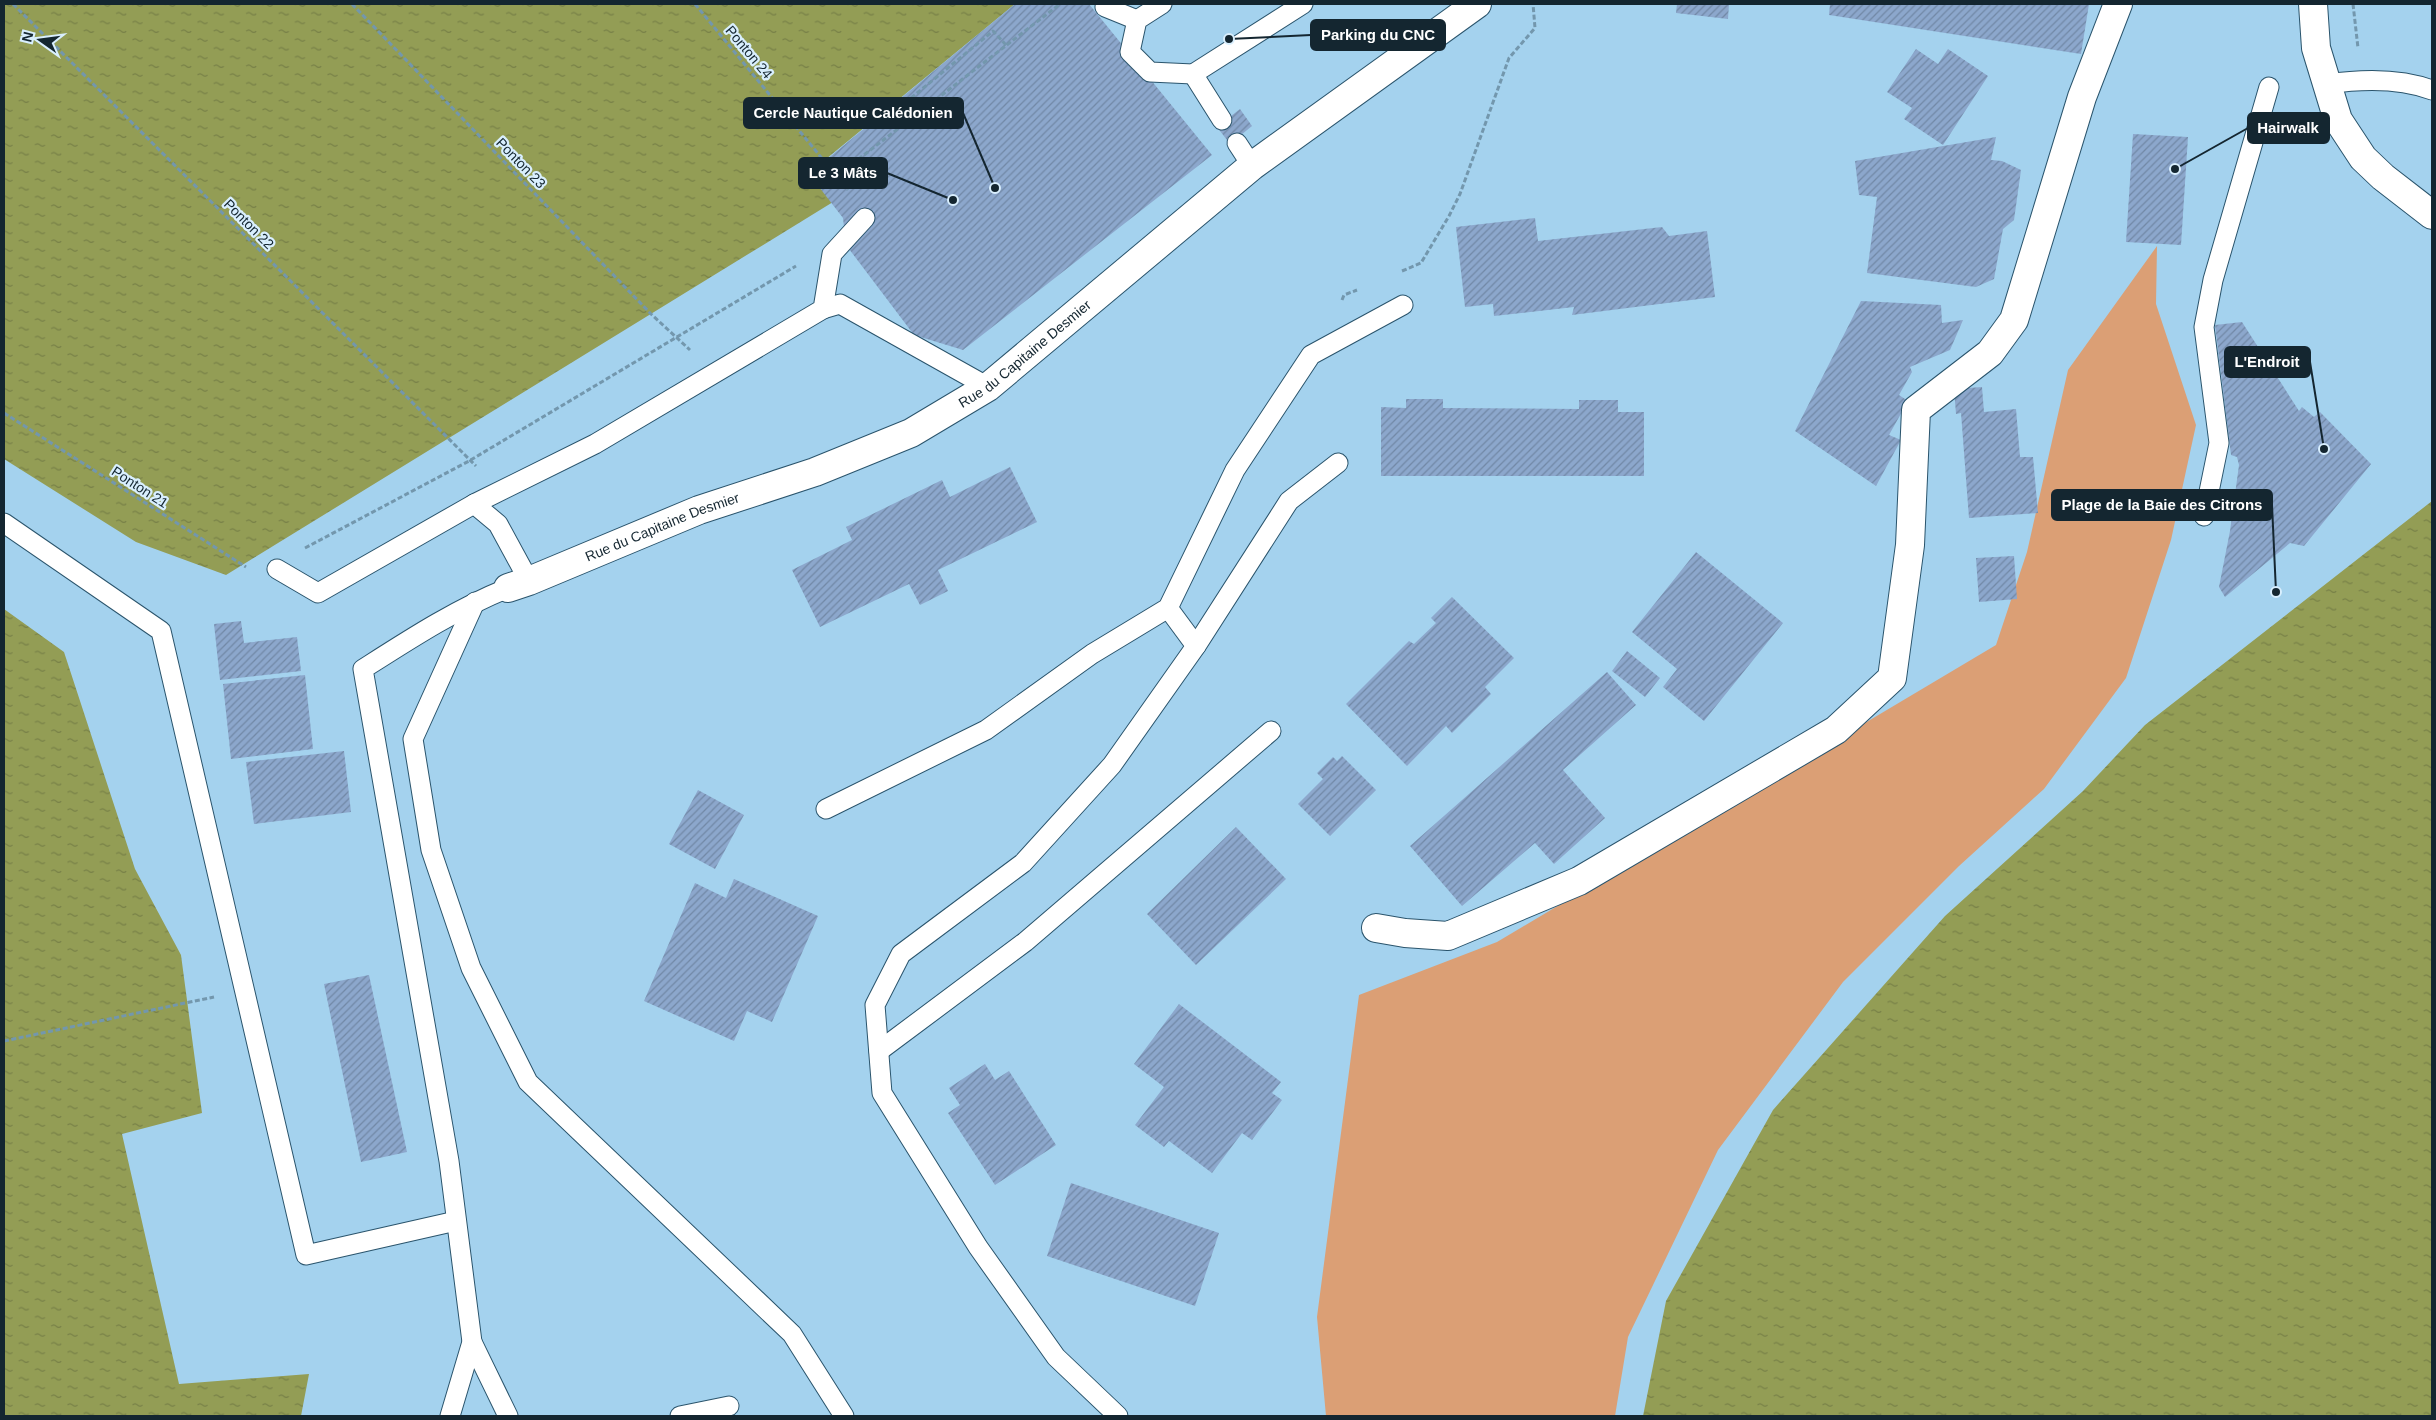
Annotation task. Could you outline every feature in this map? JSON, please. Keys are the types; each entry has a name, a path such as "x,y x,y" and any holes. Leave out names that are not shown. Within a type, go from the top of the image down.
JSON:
{"street":[{"name":"Rue du Capitaine Desmier","path":"518,585 699,510 814,472 911,433 988,386 1252,166 1476,4"},
{"path":"1376,928 1405,933 1448,936 1579,881 1836,730 1892,678 1910,546 1916,410 1990,353 2014,320 2082,97 2118,4"},
{"path":"2313,4 2316,48 2338,120 2363,158 2383,177 2432,216"}],"lane":[{"path":"1162,4 1137,20 1130,52 1150,72 1192,74 1303,4"},
{"path":"1105,7 1137,20"},
{"path":"1192,74 1222,120"},
{"path":"2327,84 2351,80 2412,83 2432,90"},
{"path":"2204,516 2220,443 2204,327 2213,280 2269,87"},
{"path":"1237,143 1252,166"},
{"path":"823,308 832,254 865,218"},
{"path":"271,574 318,593 474,504 595,444 823,308 840,304 988,386"},
{"path":"826,809 986,730 1092,654 1168,608 1235,470 1311,355 1403,305"},
{"path":"1118,1416 1056,1357 978,1247 882,1093 875,1006 901,954 1023,863 1112,765 1196,646 1289,500 1338,463"},
{"path":"474,504 498,524 518,585 474,602 432,625 363,669 404,894 449,1161 472,1342 508,1416"},
{"path":"4,523 161,631 306,1255 456,1222"},
{"path":"474,602 413,740 431,850 471,968 528,1082 792,1334 844,1416"},
{"path":"1168,608 1196,646"},
{"path":"879,1051 1025,942 1271,731"},
{"path":"450,1416 472,1342"},
{"path":"680,1416 729,1406"}],"path":[{"name":"Ponton 22","path":"13,4 469,461"},
{"name":"Ponton 23","path":"352,4 674,337"},
{"name":"Ponton 24","path":"695,4 852,194"},
{"path":"864,195 847,168 1060,4"},
{"path":"1396,274 1421,263 1449,216 1460,194 1509,58 1535,28 1533,4"},
{"path":"911,98 993,31 1006,46"},
{"path":"271,574 299,552 469,461 804,261"},
{"path":"1344,295 1361,288"},
{"name":"Ponton 21","path":"4,413 271,574"},
{"path":"4,1041 244,991"}],"shaded area":[{"path":"2157,246 2156,304 2196,425 2171,540 2126,678 2044,789 1959,866 1843,982 1718,1150 1628,1337 1615,1416 1326,1416 1317,1317 1359,995 1497,942 1996,645 2027,552 2068,370"}],"water":[{"path":"4,4 1015,4 809,173 833,202 226,575 136,542 4,459"},
{"path":"2432,501 2432,1416 1643,1416 1666,1301 1773,1110 1945,916 2083,791 2145,725"},
{"path":"4,609 64,652 135,869 181,955 202,1113 122,1134 179,1384 309,1374 301,1416 4,1416"}],"building":[{"path":"1015,4 1089,4 1212,155 963,350 914,335 846,245 843,218 809,174"},
{"path":"1677,4 1729,4 1728,19 1676,13"},
{"path":"1830,4 2089,4 2081,54 1829,15"},
{"path":"1916,49 1938,64 1948,49 1988,76 1943,145 1904,119 1912,108 1887,92"},
{"path":"1240,109 1252,126 1230,144 1217,127"},
{"path":"2133,134 2188,137 2181,245 2126,242"},
{"path":"1996,137 1991,160 2002,161 2021,170 2014,220 2003,229 1994,279 1976,287 1867,273 1877,197 1859,195 1855,161"},
{"path":"1535,218 1538,241 1662,227 1669,236 1707,231 1715,297 1572,315 1574,307 1494,316 1493,304 1465,307 1456,227"},
{"path":"1861,301 1941,305 1942,323 1963,320 1950,350 1910,367 1912,372 1899,395 1908,401 1889,435 1901,440 1876,486 1795,431"},
{"path":"2242,322 2299,411 2302,407 2314,417 2320,412 2371,464 2304,546 2290,543 2225,597 2219,587 2230,531 2239,465 2237,457 2231,455 2215,325"},
{"path":"1982,387 1984,412 2016,409 2020,457 2033,457 2038,513 1969,518 1961,413 1956,414 1954,389"},
{"path":"1406,399 1443,399 1443,408 1579,409 1579,400 1618,400 1618,412 1644,412 1644,476 1381,476 1381,407 1406,408"},
{"path":"1010,467 1037,522 938,570 948,591 920,605 909,584 820,627 792,570 852,540 846,527 942,480 950,497"},
{"path":"1696,552 1783,623 1704,721 1663,687 1677,669 1632,632"},
{"path":"2014,556 2017,599 1979,602 1976,558"},
{"path":"1452,597 1514,658 1485,687 1491,694 1452,733 1446,726 1407,766 1346,704 1409,641 1414,644 1436,623 1431,618"},
{"path":"241,621 244,643 297,637 301,671 220,680 214,624"},
{"path":"1627,651 1660,678 1645,697 1612,671"},
{"path":"1607,672 1636,705 1563,770 1605,818 1554,864 1535,843 1462,906 1410,846"},
{"path":"305,675 313,749 231,759 223,684"},
{"path":"344,751 351,812 254,824 246,762"},
{"path":"1342,756 1376,790 1330,836 1298,804 1323,779 1317,773 1333,757 1337,761"},
{"path":"698,790 744,815 715,869 669,844"},
{"path":"1236,827 1286,879 1196,965 1147,914"},
{"path":"734,879 818,916 772,1022 747,1011 734,1041 644,1001 695,883 726,898"},
{"path":"369,975 407,1152 361,1162 324,984"},
{"path":"1179,1004 1281,1082 1272,1093 1282,1100 1252,1140 1242,1133 1212,1173 1169,1141 1164,1147 1135,1125 1164,1087 1134,1064"},
{"path":"985,1064 995,1080 1009,1071 1056,1145 995,1185 948,1113 960,1105 949,1088"},
{"path":"1071,1183 1219,1233 1195,1306 1047,1256"}],"place":[{"name":"Parking du CNC","path":"1229,39"},
{"name":"Hairwalk","path":"2175,169"},
{"name":"Cercle Nautique Calédonien","path":"995,188"},
{"name":"Le 3 Mâts","path":"953,200"},
{"name":"L'Endroit","path":"2324,449"},
{"name":"Plage de la Baie des Citrons","path":"2276,592"}]}
